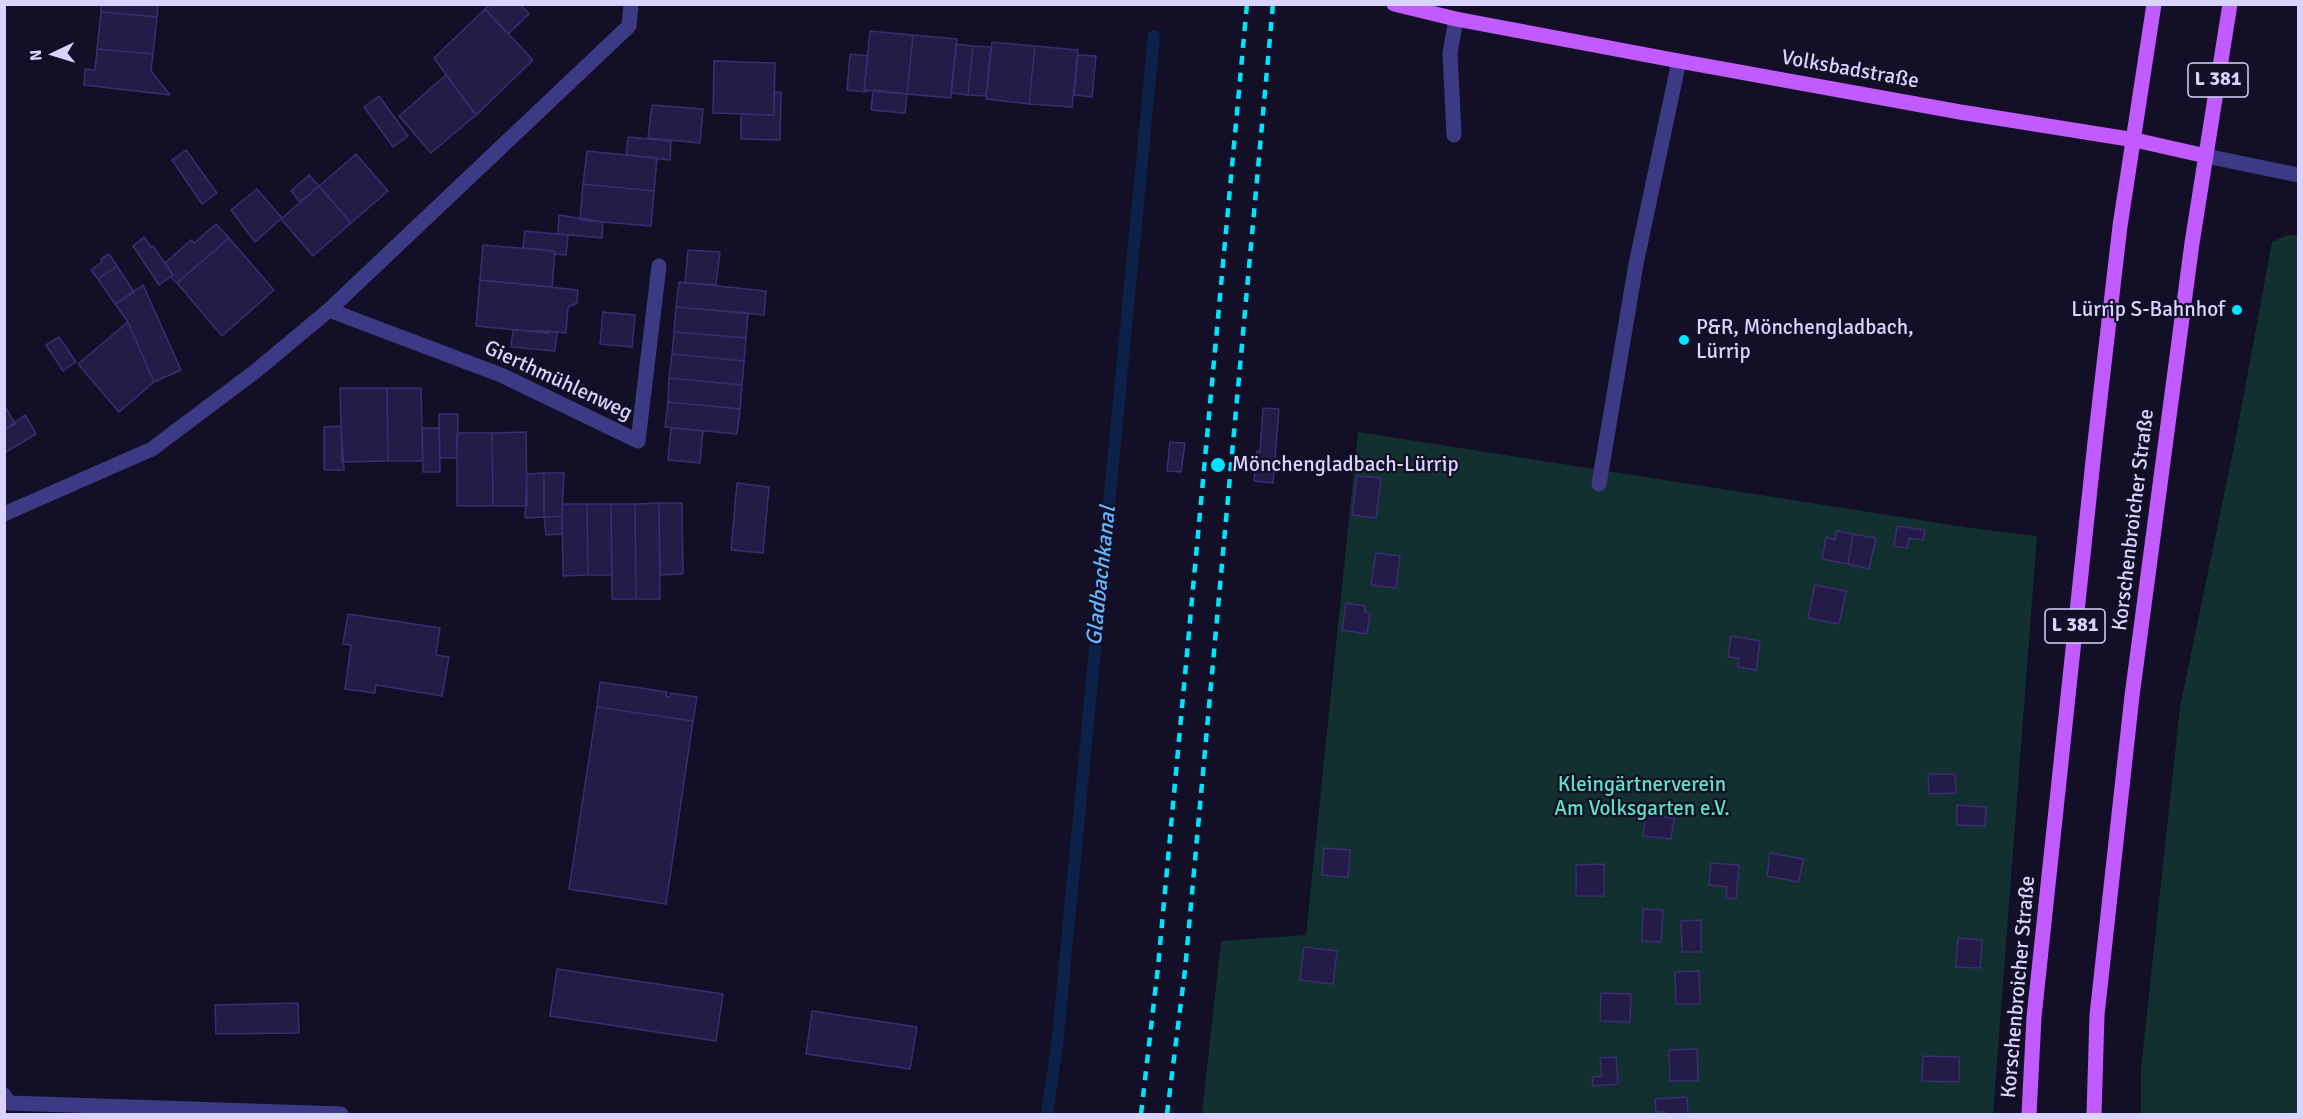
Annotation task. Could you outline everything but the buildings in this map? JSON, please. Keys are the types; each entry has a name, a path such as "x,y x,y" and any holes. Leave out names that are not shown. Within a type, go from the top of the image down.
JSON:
{"main road":[{"name":"Volksbadstraße","path":"1394,4 1456,19 1679,61 1960,112 2135,140 2206,156"},
{"name":"Korschenbroicher Straße","path":"2029,1114 2034,1017 2095,442 2120,226 2135,140 2154,4"},
{"name":"Korschenbroicher Straße","path":"2094,1114 2097,1015 2132,696 2164,445 2230,4"}],"street":[{"path":"4,514 152,449 257,370 329,310 629,26 631,4"},
{"path":"1454,135 1450,53 1456,19"},
{"path":"1599,484 1636,264 1679,61"},
{"name":"Volksbadstraße","path":"2206,156 2298,175"},
{"name":"Gierthmühlenweg","path":"329,310 501,375 638,441 659,266"},
{"path":"4,1095 9,1103 341,1114"}],"green space":[{"path":"2287,235 2298,235 2298,1114 2141,1114 2141,1069 2180,707 2236,437 2272,242"},
{"name":"Kleingärtnerverein Am Volksgarten e.V.","path":"1358,432 1971,528 2037,536 1993,1114 1202,1114 1221,941 1306,935"}],"waterway":[{"name":"Gladbachkanal","path":"1047,1114 1057,1045 1154,36"}],"railway":[{"path":"1141,1114 1158,967 1247,4"},
{"path":"1167,1114 1185,970 1273,4"}],"place":[{"name":"Lürrip S-Bahnhof","path":"2237,310"},
{"name":"P&R, Mönchengladbach, Lürrip","path":"1684,340"},
{"name":"Mönchengladbach-Lürrip","path":"1218,465"}]}
